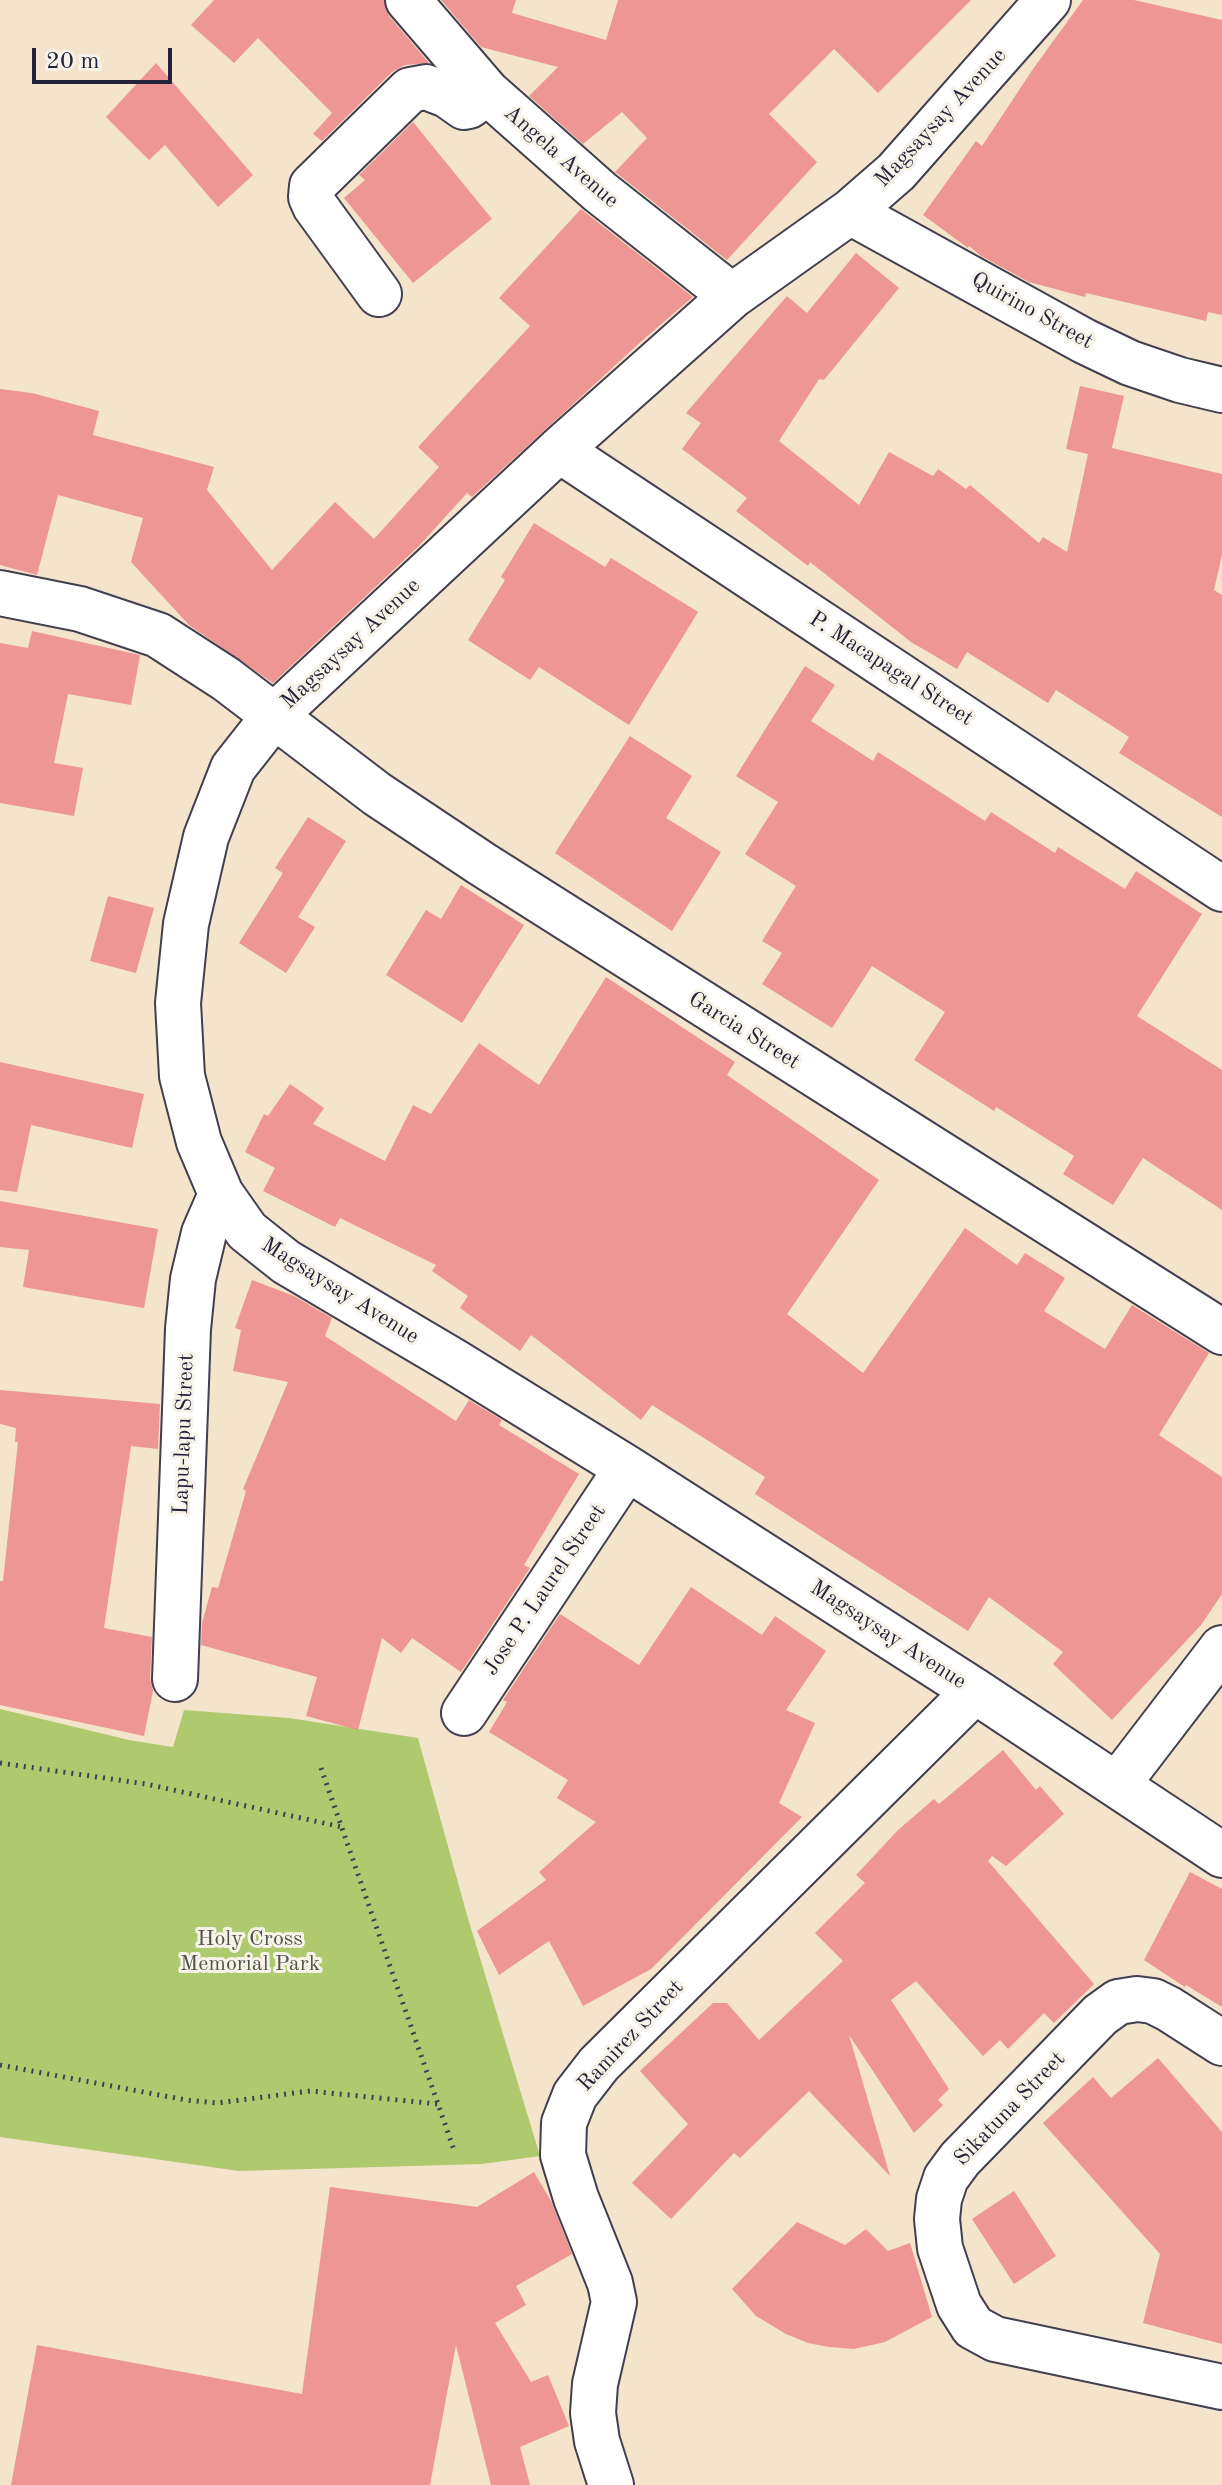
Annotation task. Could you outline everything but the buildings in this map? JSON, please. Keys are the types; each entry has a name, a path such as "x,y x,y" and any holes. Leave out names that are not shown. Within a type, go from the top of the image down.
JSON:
{"street":[{"name":"Angela Avenue","path":"408,0 487,92 600,192 732,296"},
{"name":"Magsaysay Avenue","path":"1048,0 896,172 850,212 732,296 559,450 274,716 233,768 206,837 185,940 178,1003 182,1076 199,1142 221,1194 247,1231 286,1262 627,1468 975,1691 1222,1855"},
{"path":"379,294 315,206 311,197 312,186 410,90 426,87 447,95 464,107 487,92"},
{"name":"Quirino Street","path":"850,212 1084,341 1130,363 1222,390"},
{"name":"P. Macapagal Street","path":"559,450 1222,889"},
{"name":"Garcia Street","path":"0,593 80,609 158,635 226,679 377,794 482,864 1222,1332"},
{"name":"Lapu-lapu Street","path":"175,1679 188,1329 193,1279 204,1233 221,1194"},
{"name":"Jose P. Laurel Street","path":"464,1713 627,1468"},
{"path":"1117,1785 1222,1648"},
{"name":"Ramirez Street","path":"611,2485 597,2441 593,2413 595,2384 614,2302 610,2283 576,2198 563,2155 564,2123 575,2095 599,2064 975,1691"},
{"name":"Sikatuna Street","path":"1222,2043 1153,2001 1137,1999 1118,2002 1100,2015 960,2159 946,2178 937,2219 940,2248 949,2277 959,2305 973,2327 995,2339 1222,2387"}],"path":[{"path":"0,1763 146,1784 342,1827"},
{"path":"321,1768 454,2150"},
{"path":"0,2065 217,2103 310,2091 438,2104"}],"green space":[{"name":"Holy Cross Memorial Park","path":"0,1709 129,1740 173,1747 184,1710 289,1718 418,1738 467,1915 540,2156 482,2164 239,2171 0,2137"}]}
